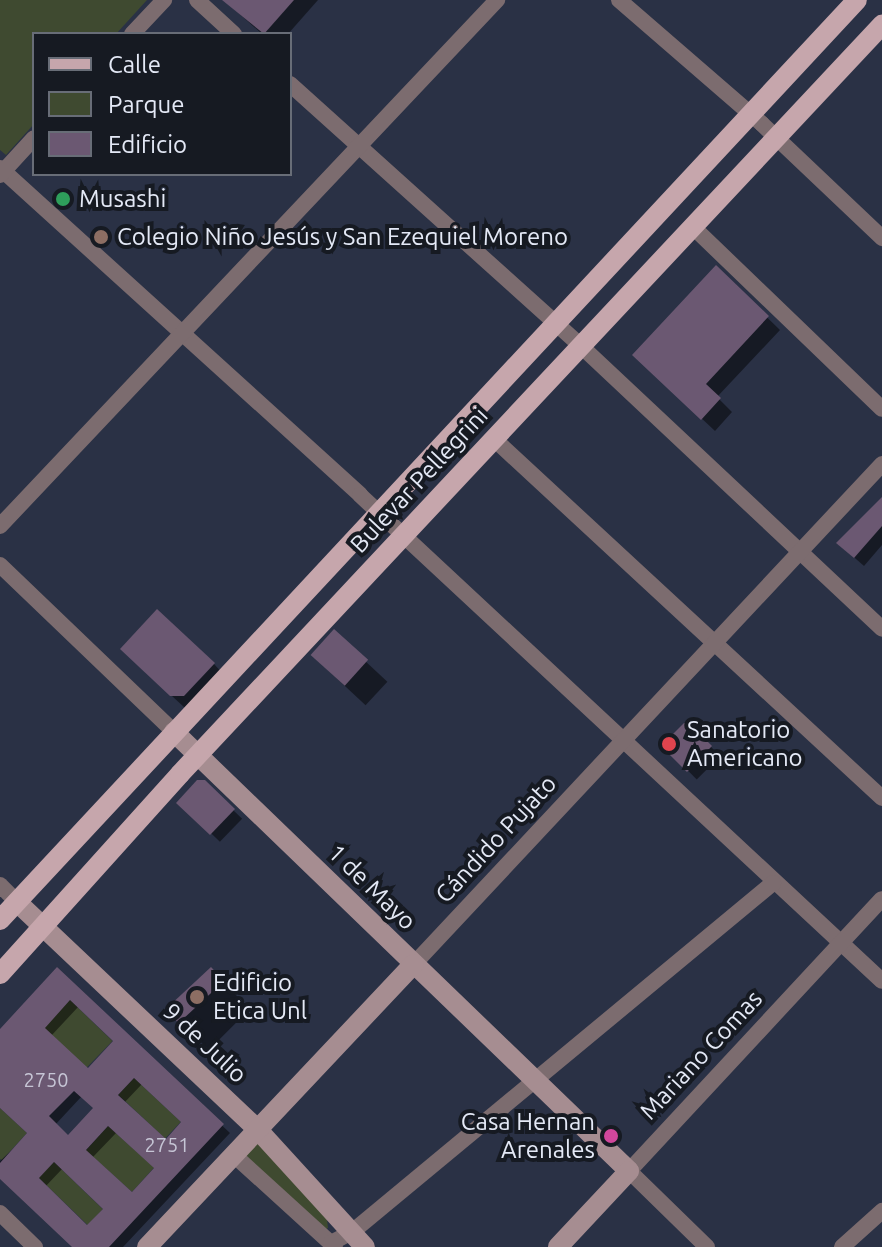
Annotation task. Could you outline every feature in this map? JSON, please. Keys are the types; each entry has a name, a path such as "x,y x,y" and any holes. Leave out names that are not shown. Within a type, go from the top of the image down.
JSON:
{"main road":[{"name":"Bulevar Pellegrini","path":"0,920 857,0"},
{"name":"Bulevar Pellegrini","path":"0,974 493,438 882,25"},
{"name":"1 de Mayo","path":"174,732 629,1171"},
{"name":"9 de Julio","path":"17,902 259,1131 358,1240"},
{"name":"Cándido Pujato","path":"147,1247 414,964"},
{"name":"Mariano Comas","path":"558,1247 629,1171"}],"street":[{"path":"134,32 164,0"},
{"path":"197,0 232,32"},
{"path":"0,526 497,0"},
{"path":"619,0 776,137 882,238"},
{"path":"292,86 581,346 882,629"},
{"path":"32,140 1,171 380,514 773,883 882,981"},
{"path":"693,227 882,409"},
{"path":"493,438 882,798"},
{"name":"Cándido Pujato","path":"414,964 882,464"},
{"name":"1 de Mayo","path":"0,565 174,732"},
{"path":"235,1156 333,1245 358,1240 536,1080 773,883"},
{"name":"9 de Julio","path":"0,885 17,902"},
{"name":"Mariano Comas","path":"629,1171 882,899"},
{"name":"1 de Mayo","path":"629,1171 707,1247"},
{"path":"842,1247 882,1211"},
{"path":"0,1213 35,1247"}],"green space":[{"path":"0,0 147,0 118,32 32,32 32,126 6,155 0,150"},
{"path":"70,1000 112,1041 86,1068 44,1027"},
{"path":"134,1078 181,1122 165,1138 118,1095"},
{"path":"0,1108 27,1133 2,1160 0,1159"},
{"path":"108,1126 154,1167 132,1192 86,1151"},
{"path":"256,1140 327,1219 328,1228 324,1230 242,1156"},
{"path":"54,1162 103,1209 88,1225 39,1178"}],"building":[{"path":"222,0 294,0 266,32 262,32"},
{"path":"716,265 769,316 706,384 721,398 701,420 632,355"},
{"path":"882,497 882,526 854,558 836,543"},
{"path":"157,609 215,663 184,696 170,696 120,649"},
{"path":"334,629 368,660 345,686 311,655"},
{"path":"684,723 689,723 712,746 687,772 664,749 671,742 667,740"},
{"path":"197,780 205,780 235,809 210,835 176,803"},
{"path":"57,967 224,1124 109,1247 72,1247 0,1179 0,1163 27,1133 0,1108 0,1029","holes":["70,1000 113,1041 88,1068 45,1028","134,1078 181,1122 166,1139 118,1095","74,1091 93,1108 68,1135 49,1116","108,1126 154,1168 132,1192 86,1150","54,1162 103,1209 87,1225 39,1178"]},
{"name":"Edificio Etica Unl","path":"211,967 224,981 179,1023 166,1009"}],"place":[{"name":"Musashi","path":"63,199"},
{"name":"Colegio Niño Jesús y San Ezequiel Moreno","path":"101,237"},
{"name":"Sanatorio Americano","path":"669,744"},
{"name":"Edificio Etica Unl","path":"197,997"},
{"name":"Casa Hernan Arenales","path":"611,1136"}]}
